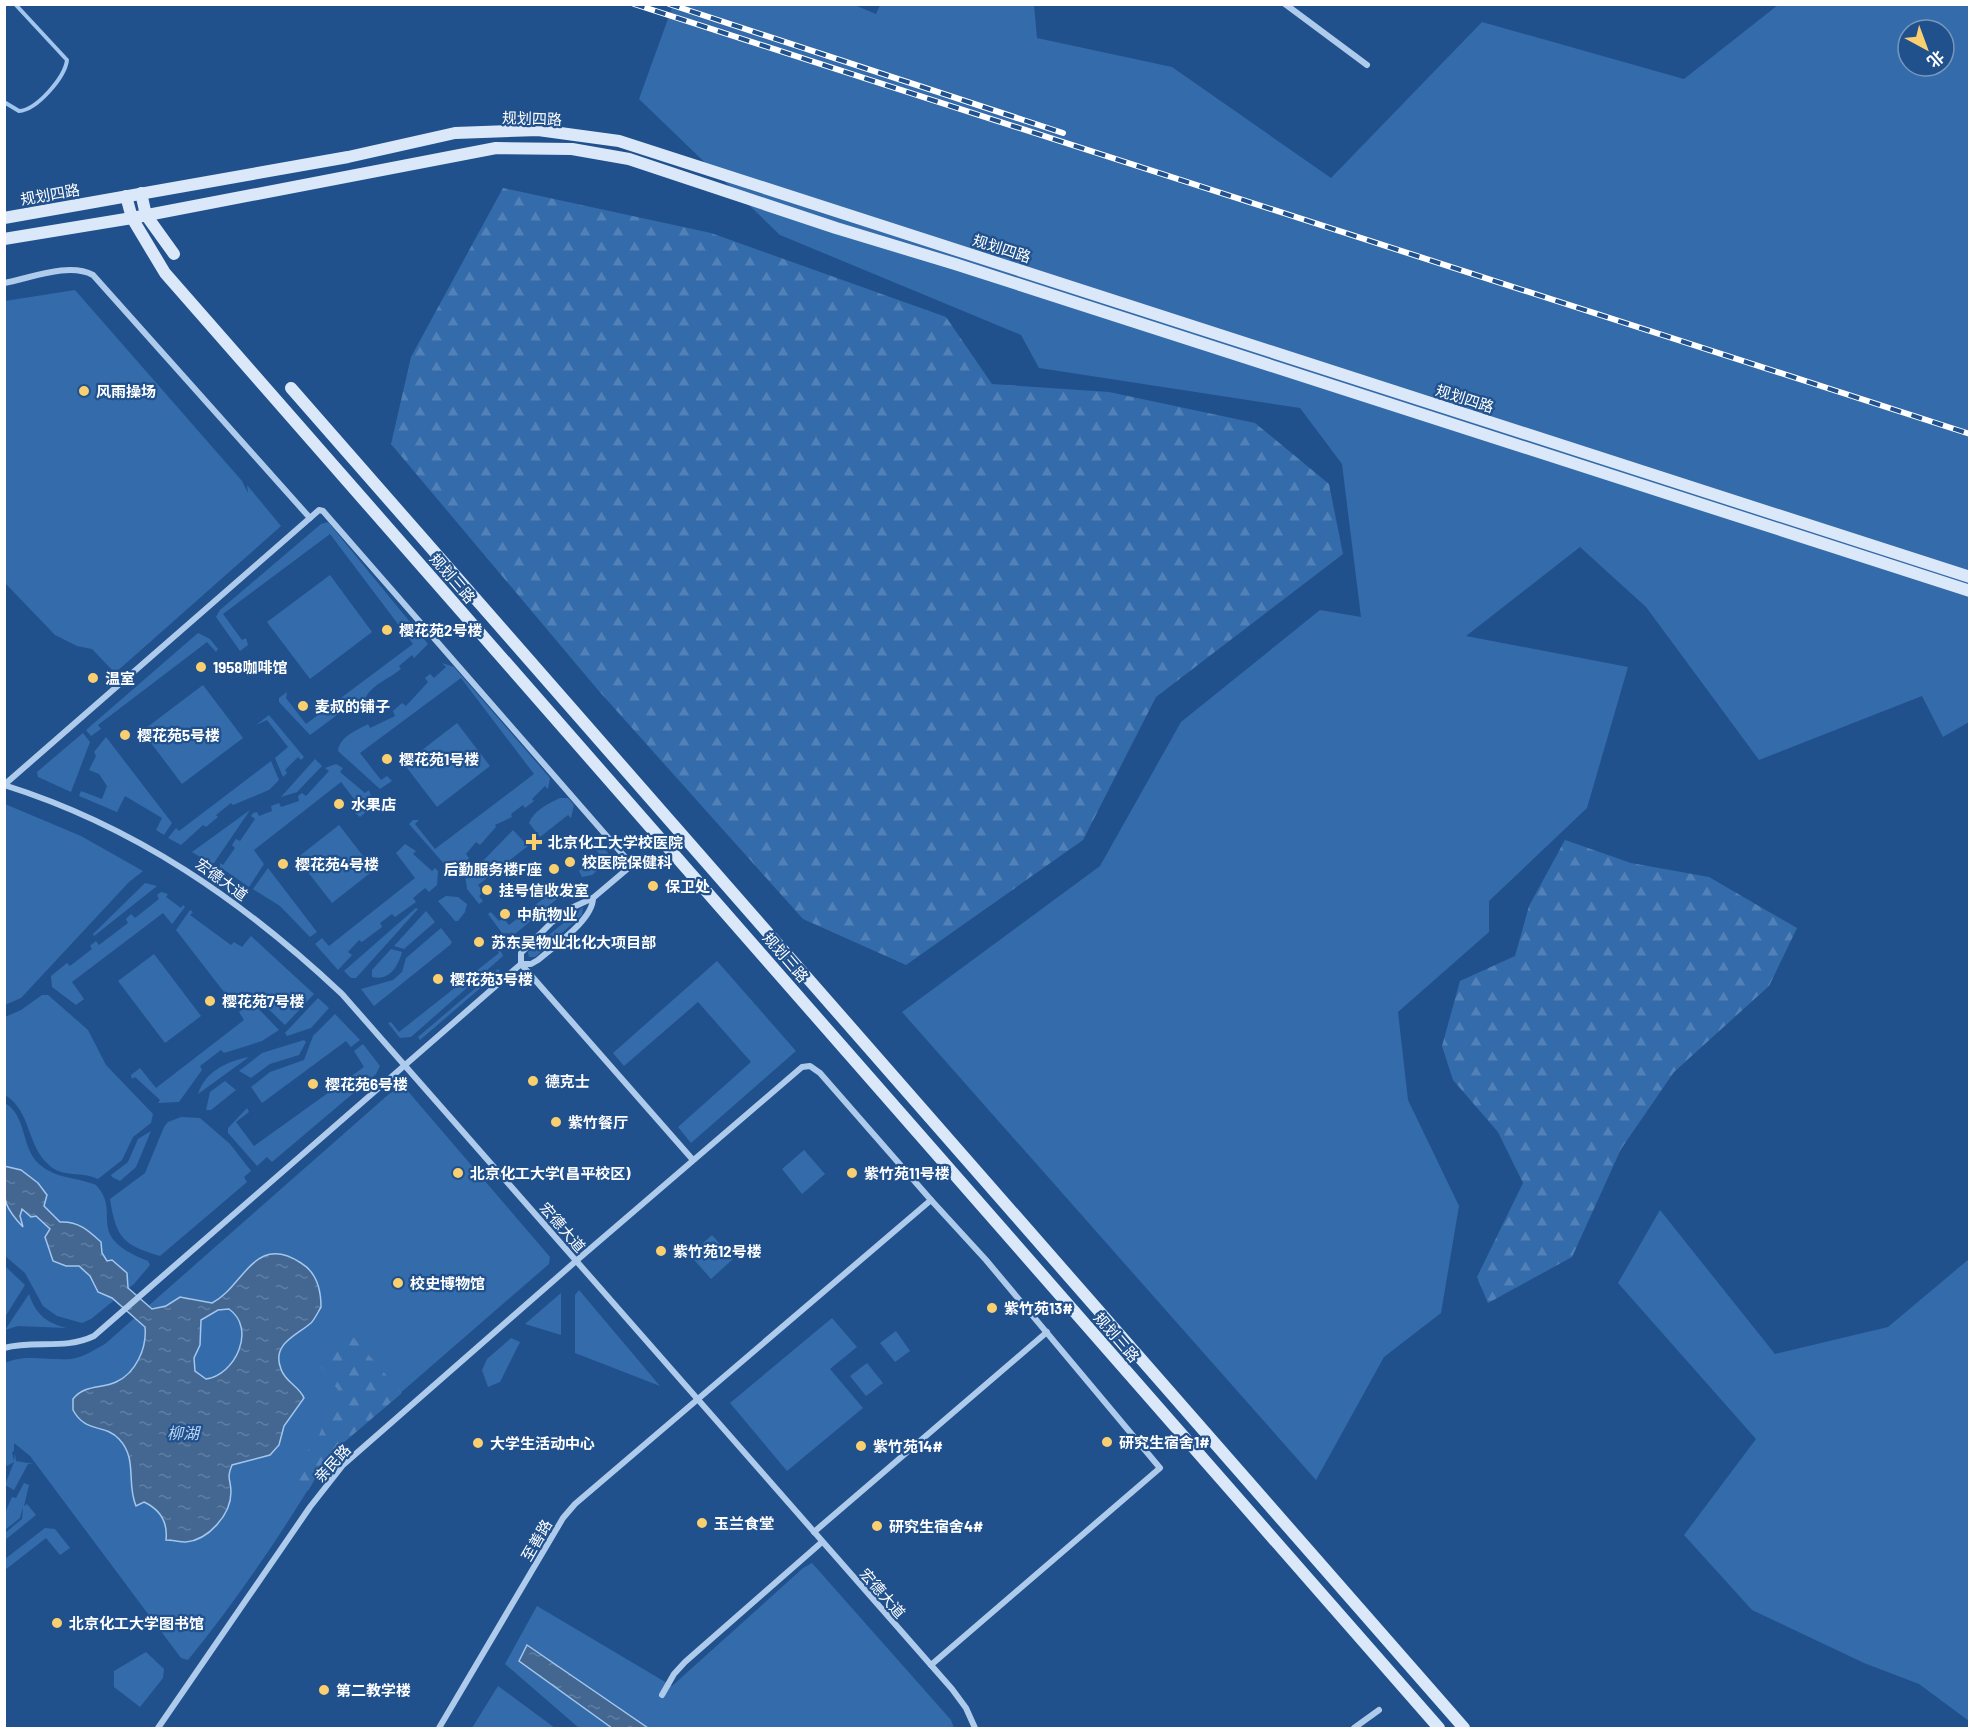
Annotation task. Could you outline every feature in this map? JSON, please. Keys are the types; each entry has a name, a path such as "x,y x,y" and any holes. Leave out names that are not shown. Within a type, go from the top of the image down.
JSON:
{"main road":[{"name":"规划四路","path":"4,218 348,157 455,133 538,130 619,141 1970,577"},
{"name":"规划四路","path":"4,239 132,218 495,148 572,149 629,159 1970,591"},
{"path":"141,193 146,215 174,254"},
{"name":"规划三路","path":"126,196 132,218 165,273 1439,1728"},
{"name":"规划三路","path":"291,388 1464,1728"}],"street":[{"path":"1285,4 1367,64"},
{"path":"4,283 71,270 83,269 93,275 310,518"},
{"path":"4,785 319,510 328,515 632,865 593,898 569,909 539,934 520,952 521,964 693,1160"},
{"name":"宏德大道","path":"4,785 61,805 136,839 206,882 295,951 346,999 931,1665 966,1708 975,1728"},
{"path":"4,1348 22,1344 76,1344 94,1336 521,964 531,964 538,960 583,920 593,906 593,898"},
{"name":"亲民路","path":"159,1728 310,1507 339,1470 576,1261 802,1067 810,1066 866,1124 931,1200"},
{"path":"957,1176 970,1164"},
{"path":"931,1200 1047,1332 1160,1468 931,1665"},
{"name":"至善路","path":"439,1728 563,1518 589,1491 696,1398 931,1200"},
{"path":"814,1532 1047,1332"},
{"path":"662,1695 674,1674 685,1662 822,1542"},
{"path":"1354,1728 1379,1710"}],"green space":[{"path":"852,4 876,14 880,5 1034,5 1037,38 1172,67 1331,178 1482,22 1684,79 1778,5 1969,5 1969,722 1943,737 1922,696 1759,760 1646,607 1580,547 1466,636 1628,667 1587,808 1489,901 1489,932 1398,1012 1408,1100 1459,1206 1441,1313 1384,1357 1316,1480 902,1012 1100,866 1181,722 1320,610 1361,617 1342,464 1300,408 1039,368 1021,335 780,235 639,99 673,5"},
{"path":"503,188 711,233 946,317 992,384 1109,392 1255,423 1329,484 1343,554 1156,697 1083,840 906,965 803,919 598,690 391,444 411,357"},
{"name":"风雨操场","path":"75,290 242,481 248,493 247,485 281,526 115,673 92,649 77,646 55,635 5,583 5,301"},
{"path":"328,522 428,644 414,658 412,655 399,666 401,669 377,685 365,698 356,701 310,735 279,702 279,698 287,692 286,698 306,724 413,644 330,534 223,614 242,640 246,638 248,645 240,651 216,617 220,610 321,524"},
{"path":"330,575 372,632 310,679 267,622"},
{"path":"198,633 210,639 218,649 216,652 207,642 98,725 101,729 91,736 86,730"},
{"path":"442,663 454,667 550,778 548,789 545,786 532,799 534,801 525,808 523,805 511,814 512,817 495,825 496,827 480,845 476,842 466,854 469,858 463,864 446,866 409,824 413,820 419,820 415,824 435,849 534,774 461,678 360,753 381,780 387,776 392,781 380,789 338,751 342,741 354,732 368,724 370,728 395,716 393,711 402,703 406,706 428,682 425,678 430,674 434,678 446,667"},
{"path":"203,685 243,738 182,784 142,731"},
{"path":"269,715 304,757 301,760 298,757 285,770 287,773 283,777 275,758 288,747 267,720 256,725"},
{"path":"457,723 490,766 437,807 404,764"},
{"path":"83,733 90,742 71,792 38,777 37,772"},
{"path":"106,737 172,823 164,835 156,830 162,818 125,796 117,812 79,796 81,791 102,799 107,786 99,774 89,770 96,756 94,752"},
{"path":"315,759 322,766 297,792 281,797"},
{"path":"271,761 279,780 269,790 233,805 231,803 216,815 218,817 206,827 203,825 181,845 168,838 176,828 179,831"},
{"path":"336,764 343,768 340,772 365,793 369,790 372,802 364,814 360,817 355,813 361,808 341,782 254,850 264,864 249,887 220,867 220,863 223,865 235,848 232,845 236,839 240,841 255,819 251,816 253,813 257,812 259,816 272,811 271,806 279,803 281,807 299,801 298,796 302,793 306,796 329,771 325,768"},
{"path":"560,798 568,798 574,805 571,818 568,815 540,837 529,823 531,818 542,808"},
{"path":"5,804 81,836 143,871 129,882 21,998 5,1005"},
{"path":"250,810 214,863 192,852"},
{"path":"339,825 374,870 332,903 297,858"},
{"path":"513,830 528,846 478,885 483,892 479,896 483,901 479,904 467,889 465,875 468,873 473,878 484,871 480,864"},
{"path":"1565,840 1631,863 1709,877 1797,928 1769,986 1674,1072 1621,1149 1572,1257 1488,1303 1477,1277 1523,1183 1498,1132 1453,1080 1442,1046 1460,981 1515,956 1529,906"},
{"path":"598,841 612,858 592,875 582,877 579,871 600,855 593,846"},
{"path":"405,844 416,851 413,854 432,871 435,868 438,871 437,885 429,892 425,888 413,898 416,902 395,917 392,914 380,923 382,927 362,942 359,940 348,952 352,955 338,970 315,944 322,938 329,946 415,878 396,853"},
{"path":"268,868 317,932 310,937 280,906 253,889"},
{"path":"565,882 570,888 515,934 502,933 488,914 491,912 499,921 503,918 509,925"},
{"path":"145,883 157,886 94,936 93,934"},
{"path":"161,892 168,894 166,897 181,908 183,905 185,907 172,924 163,913 72,982 84,999 76,1005 52,987 51,976 67,963 70,966 92,949 90,946 96,941 99,945 128,923 126,919 131,914 135,918 159,899 157,895"},
{"path":"446,896 458,897 467,904 465,912 458,921 455,921 438,901"},
{"path":"583,907 582,915 535,957 529,957 528,952"},
{"path":"416,908 418,909 356,978 351,978 344,971"},
{"path":"190,910 193,912 190,915 231,945 234,942 242,947 251,936 314,994 285,1025 251,992 234,1005 176,930"},
{"path":"426,911 435,922 404,949 394,946"},
{"path":"441,928 452,942 450,945 374,1006 361,989 393,980 402,972 406,958"},
{"path":"496,941 503,956 411,1037 400,1038 388,1023 391,1022 399,1032 499,953 492,944"},
{"path":"391,949 402,952 395,968 383,977 372,977 372,970"},
{"path":"154,954 201,1016 165,1043 118,981"},
{"path":"717,961 796,1051 691,1143 678,1127 751,1062 698,1002 624,1066 613,1053"},
{"path":"498,969 500,971 420,1040 418,1037"},
{"path":"42,995 48,995 88,1030 106,1065 153,1114 151,1123 133,1137 122,1160 98,1179 60,1172 49,1165 36,1148 20,1110 5,1095 5,1017 21,1010"},
{"path":"318,998 329,1008 311,1028 287,1036 285,1033"},
{"path":"252,1002 279,1030 262,1041 224,1053 221,1050 200,1066 202,1070 179,1102 158,1103 160,1100 135,1077 132,1079 131,1075 140,1068 156,1088 244,1020 239,1012"},
{"path":"335,1014 360,1040 351,1047 346,1041 262,1103 251,1087 270,1072 304,1060 313,1036"},
{"path":"304,1040 306,1042 299,1055 270,1064 251,1078 239,1071 262,1053"},
{"path":"363,1044 380,1066 376,1074 272,1162 267,1157 257,1166 228,1133 228,1128 247,1108 249,1112 236,1122 254,1146 364,1067 354,1051"},
{"path":"249,1057 198,1094 206,1079 218,1068"},
{"path":"225,1081 236,1090 211,1110 206,1110 210,1092"},
{"path":"400,1088 406,1089 550,1257 549,1264 329,1455 280,1534 226,1611 188,1660 181,1658 30,1456 14,1443 12,1452 14,1461 15,1453 16,1461 34,1464 28,1464 14,1490 5,1485 14,1462 7,1466 5,1464 4,1364 28,1358 71,1359 85,1355 105,1344 389,1094"},
{"path":"5,1103 17,1116 29,1150 39,1164 59,1175 96,1185 103,1196 107,1224 116,1242 148,1261 150,1265 134,1284 91,1319 82,1323 57,1316 43,1306 25,1273 5,1256"},
{"path":"181,1117 200,1118 230,1144 251,1171 244,1177 247,1182 160,1256 137,1248 123,1238 115,1223 110,1199 145,1173 164,1127 168,1122"},
{"path":"151,1131 136,1167 120,1181 112,1177 111,1175 128,1162 138,1139"},
{"path":"804,1150 825,1174 802,1194 782,1169"},
{"path":"1660,1210 1775,1354 1888,1327 1969,1259 1969,1721 1919,1684 1864,1663 1752,1610 1684,1535 1756,1439 1618,1283"},
{"path":"712,1235 733,1259 711,1279 690,1255"},
{"path":"5,1266 25,1285 5,1317"},
{"path":"579,1290 660,1386 575,1353 575,1295"},
{"path":"561,1293 561,1335 525,1324"},
{"path":"29,1294 43,1317 66,1328 18,1326 5,1330"},
{"path":"832,1318 857,1347 830,1369 863,1408 787,1471 730,1403"},
{"path":"346,1329 402,1393 329,1455 308,1491 287,1472 317,1441 336,1403 338,1390 317,1362"},
{"path":"896,1331 910,1351 895,1362 880,1343"},
{"path":"511,1338 520,1342 500,1382 488,1387 482,1370 487,1359"},
{"path":"867,1363 883,1383 866,1396 850,1376"},
{"path":"24,1483 29,1485 24,1506 27,1504 36,1515 5,1540 5,1533 22,1519 23,1507 20,1518 5,1530 5,1513 12,1497 16,1498"},
{"path":"45,1528 55,1529 70,1548 60,1555 46,1538 5,1570 5,1559"},
{"path":"812,1563 951,1720 954,1728 579,1728 505,1664 537,1606 672,1686 803,1568"},
{"path":"146,1652 164,1669 163,1678 140,1707 114,1687 114,1671"},
{"path":"498,1686 555,1728 472,1728"}],"water":[{"name":"柳湖","path":"4,1166 21,1170 38,1183 47,1195 44,1206 60,1222 77,1225 101,1242 102,1253 107,1261 112,1260 127,1273 128,1288 152,1309 166,1306 180,1297 212,1303 233,1286 251,1265 272,1254 285,1255 301,1263 314,1276 319,1288 321,1307 311,1323 287,1342 279,1353 283,1373 304,1398 284,1426 279,1445 270,1455 232,1465 229,1476 230,1501 227,1509 217,1525 202,1537 186,1542 166,1540 166,1528 159,1513 144,1502 136,1506 130,1463 125,1447 113,1434 89,1426 73,1410 73,1399 78,1394 116,1382 129,1373 142,1351 145,1327 112,1298 98,1292 90,1276 79,1266 66,1266 53,1261 45,1237 50,1229 36,1216 31,1217 22,1209 20,1216 23,1227 10,1212 5,1200","holes":["229,1309 237,1318 242,1339 239,1350 226,1369 206,1379 195,1371 194,1358 200,1345 201,1320 218,1310"]},
{"path":"527,1645 648,1728 612,1728 519,1661"}],"waterway":[{"path":"4,102 19,111 34,105 56,83 67,60 15,4"}],"railway":[{"path":"634,4 1970,434"},
{"path":"669,4 1063,133"}],"place":[{"name":"风雨操场","path":"84,391"},
{"name":"樱花苑2号楼","path":"387,630"},
{"name":"1958咖啡馆","path":"201,667"},
{"name":"温室","path":"93,678"},
{"name":"麦叔的铺子","path":"303,706"},
{"name":"樱花苑5号楼","path":"125,735"},
{"name":"樱花苑1号楼","path":"387,759"},
{"name":"水果店","path":"339,804"},
{"name":"北京化工大学校医院","path":"534,842"},
{"name":"校医院保健科","path":"570,862"},
{"name":"樱花苑4号楼","path":"283,864"},
{"name":"后勤服务楼F座","path":"554,869"},
{"name":"保卫处","path":"653,886"},
{"name":"挂号信收发室","path":"487,890"},
{"name":"中航物业","path":"505,914"},
{"name":"苏东吴物业北化大项目部","path":"479,942"},
{"name":"樱花苑3号楼","path":"438,979"},
{"name":"樱花苑7号楼","path":"210,1001"},
{"name":"德克士","path":"533,1081"},
{"name":"樱花苑6号楼","path":"313,1084"},
{"name":"紫竹餐厅","path":"556,1122"},
{"name":"北京化工大学(昌平校区)","path":"458,1173"},
{"name":"紫竹苑11号楼","path":"852,1173"},
{"name":"紫竹苑12号楼","path":"661,1251"},
{"name":"校史博物馆","path":"398,1283"},
{"name":"紫竹苑13#","path":"992,1308"},
{"name":"研究生宿舍1#","path":"1107,1442"},
{"name":"大学生活动中心","path":"478,1443"},
{"name":"紫竹苑14#","path":"861,1446"},
{"name":"玉兰食堂","path":"702,1523"},
{"name":"研究生宿舍4#","path":"877,1526"},
{"name":"北京化工大学图书馆","path":"57,1623"},
{"name":"第二教学楼","path":"324,1690"}]}
